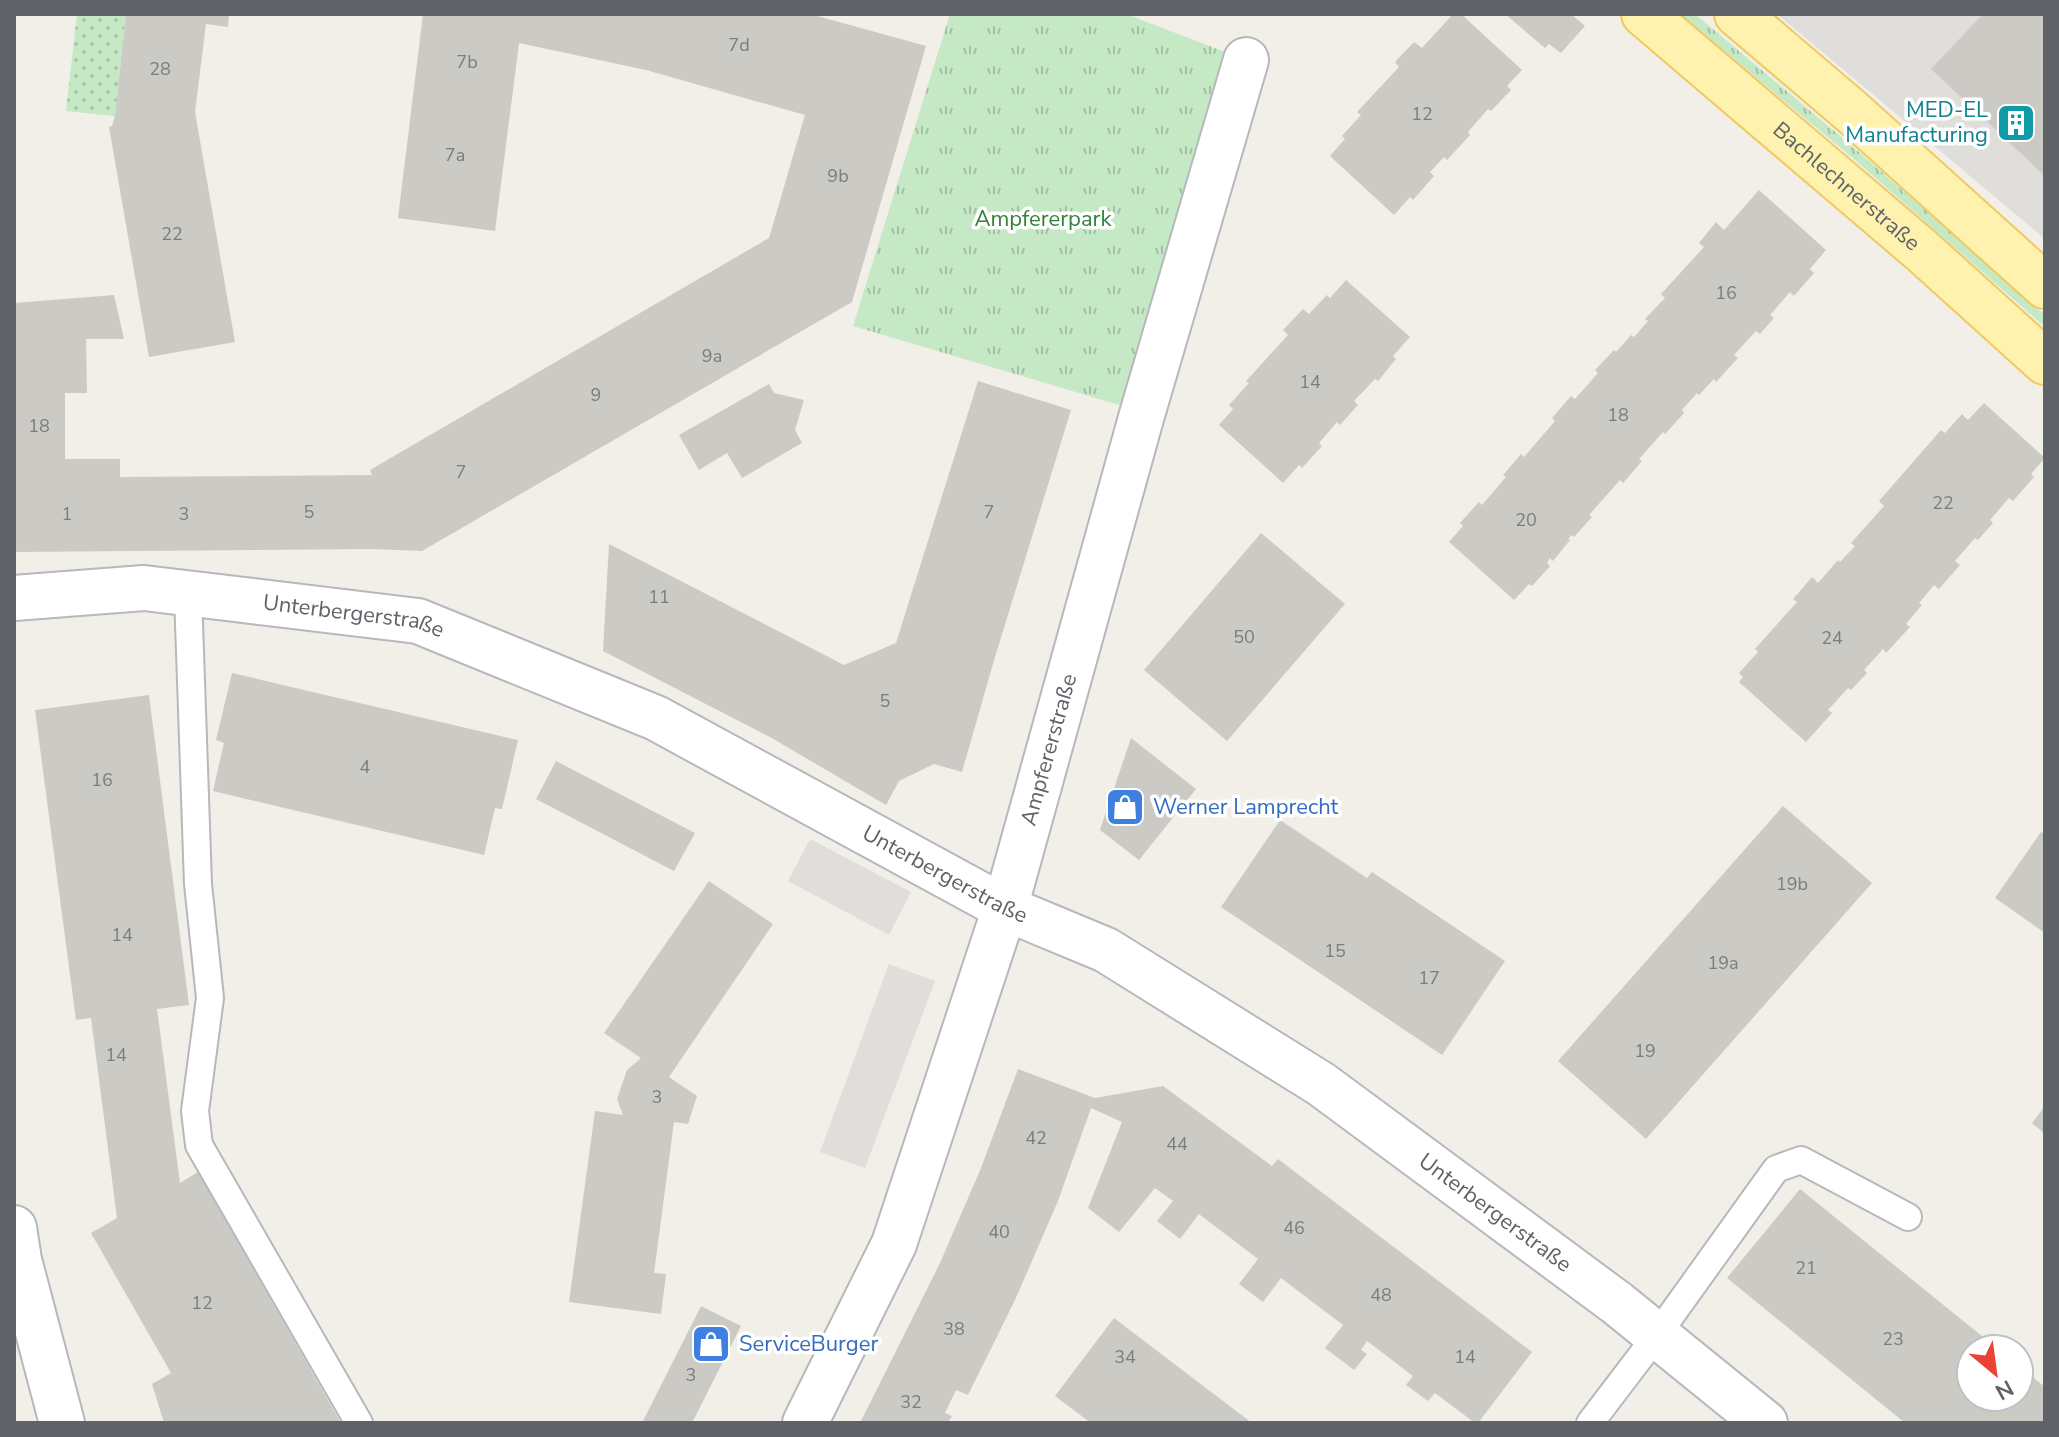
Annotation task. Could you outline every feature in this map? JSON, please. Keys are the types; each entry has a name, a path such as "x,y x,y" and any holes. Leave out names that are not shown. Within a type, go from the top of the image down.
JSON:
{"main road":[{"name":"Bachlechnerstraße","path":"1644,14 1921,250 2045,362"},
{"path":"1737,14 1852,112 2045,286"}],"street":[{"name":"Ampfererstraße","path":"805,1423 894,1244 1005,908 1141,418 1246,60"},
{"name":"Unterbergerstraße","path":"14,598 144,588 418,621 656,718 1005,908 1106,950 1321,1084 1617,1303 1765,1423"},
{"path":"14,1228 19,1260 62,1423"}],"lane":[{"path":"188,594 198,884 210,998 195,1111 199,1145 359,1423"},
{"path":"1590,1423 1776,1169 1801,1160 1908,1217"}],"shaded area":[{"path":"1777,14 2045,14 2045,239"},
{"path":"810,839 911,892 889,935 788,881"},
{"path":"889,964 935,981 865,1168 820,1152"}],"green space":[{"path":"77,14 126,14 115,116 66,111"},
{"name":"Ampfererpark","path":"950,14 1126,14 1246,60 1143,412 853,326"},
{"path":"1680,14 1695,14 1859,152 2045,315 2045,327 1854,159"}],"building":[{"path":"126,14 229,14 228,27 206,24 195,112 235,342 149,357 109,127 115,116"},
{"path":"423,14 810,14 926,46 852,302 422,551 14,552 14,303 114,295 124,339 86,339 87,393 65,393 65,459 120,459 120,477 372,475 370,470 769,238 805,115 646,70 519,43 495,231 398,218"},
{"path":"1453,14 1461,14 1522,70 1507,86 1511,90 1491,111 1488,109 1447,160 1444,157 1430,172 1434,176 1413,200 1410,197 1394,215 1330,156 1345,139 1342,136 1361,115 1357,112 1399,67 1395,62 1414,42 1422,48"},
{"path":"1505,14 1571,14 1585,26 1561,53 1549,44 1545,48"},
{"name":"MED-EL Manufacturing","path":"1983,14 2045,14 2045,176 1931,69"},
{"path":"1759,190 1826,250 1810,269 1814,273 1794,296 1790,292 1770,315 1774,318 1760,334 1756,331 1734,355 1738,358 1716,382 1714,379 1699,395 1697,393 1682,410 1684,413 1639,459 1642,461 1623,483 1620,480 1589,515 1592,517 1574,537 1572,535 1568,539 1553,561 1550,558 1547,563 1550,566 1514,600 1449,542 1463,526 1460,523 1479,502 1482,505 1521,454 1524,457 1555,421 1552,418 1571,396 1575,399 1598,373 1595,370 1648,321 1645,319 1665,298 1661,294 1704,247 1699,243 1716,222 1724,230"},
{"path":"1346,280 1410,337 1393,356 1396,359 1378,381 1375,379 1354,401 1358,405 1340,425 1337,422 1319,443 1322,446 1283,483 1219,425 1233,409 1229,405 1249,383 1246,381 1288,335 1283,330 1303,309 1309,314 1327,295 1330,298"},
{"path":"978,381 1071,410 962,772 934,764 899,781 886,805 770,737 603,651 609,544 844,665 896,643"},
{"path":"769,384 774,393 804,400 795,430 802,443 742,478 727,453 699,470 679,435"},
{"path":"1984,403 2045,458 2031,474 2034,477 2013,501 2009,498 1990,520 1993,523 1955,561 1960,565 1939,589 1934,585 1919,603 1922,605 1906,624 1910,627 1886,653 1883,649 1864,670 1867,673 1828,710 1832,713 1806,742 1739,682 1743,677 1739,673 1758,652 1755,649 1797,602 1793,599 1812,577 1818,583 1855,546 1851,543 1884,506 1879,501 1941,430 1945,433 1962,414 1968,420"},
{"path":"1261,533 1345,604 1227,741 1144,670"},
{"path":"232,673 518,740 502,809 495,808 484,855 213,791 224,743 216,740"},
{"path":"149,695 189,1005 157,1009 180,1183 198,1172 341,1423 164,1423 152,1384 171,1373 91,1233 117,1218 91,1018 76,1020 35,710"},
{"path":"1131,738 1196,789 1139,860 1100,830"},
{"path":"556,761 695,833 674,871 536,799"},
{"path":"1783,806 1872,883 1646,1139 1558,1061"},
{"path":"1280,820 1367,878 1372,872 1505,961 1442,1055 1221,907"},
{"path":"2041,832 2045,834 2045,933 1995,898"},
{"path":"709,881 773,924 669,1077 697,1096 688,1124 674,1122 654,1273 666,1274 661,1314 569,1302 595,1111 623,1115 617,1099 627,1070 641,1058 604,1033"},
{"path":"1018,1069 1095,1098 1163,1086 1272,1166 1278,1159 1532,1352 1478,1423 1435,1393 1428,1401 1406,1385 1413,1376 1367,1341 1361,1350 1367,1354 1354,1370 1325,1348 1343,1325 1281,1278 1263,1302 1239,1284 1258,1259 1199,1214 1180,1239 1157,1221 1173,1201 1155,1188 1119,1232 1088,1208 1122,1122 1091,1108 1058,1201 1015,1300 968,1395 956,1390 945,1413 952,1416 948,1423 860,1423 940,1263 981,1168"},
{"path":"2045,1106 2045,1134 2032,1123"},
{"path":"1800,1189 1978,1333 1955,1333 1955,1413 2035,1413 2035,1379 2045,1387 2045,1423 1905,1423 1727,1278"},
{"path":"701,1306 741,1326 692,1423 642,1423"},
{"path":"1114,1318 1252,1423 1091,1423 1055,1396"}],"place":[{"name":"MED-EL Manufacturing","path":"2016,123"},
{"name":"Werner Lamprecht","path":"1125,807"},
{"name":"ServiceBurger","path":"711,1344"}]}
